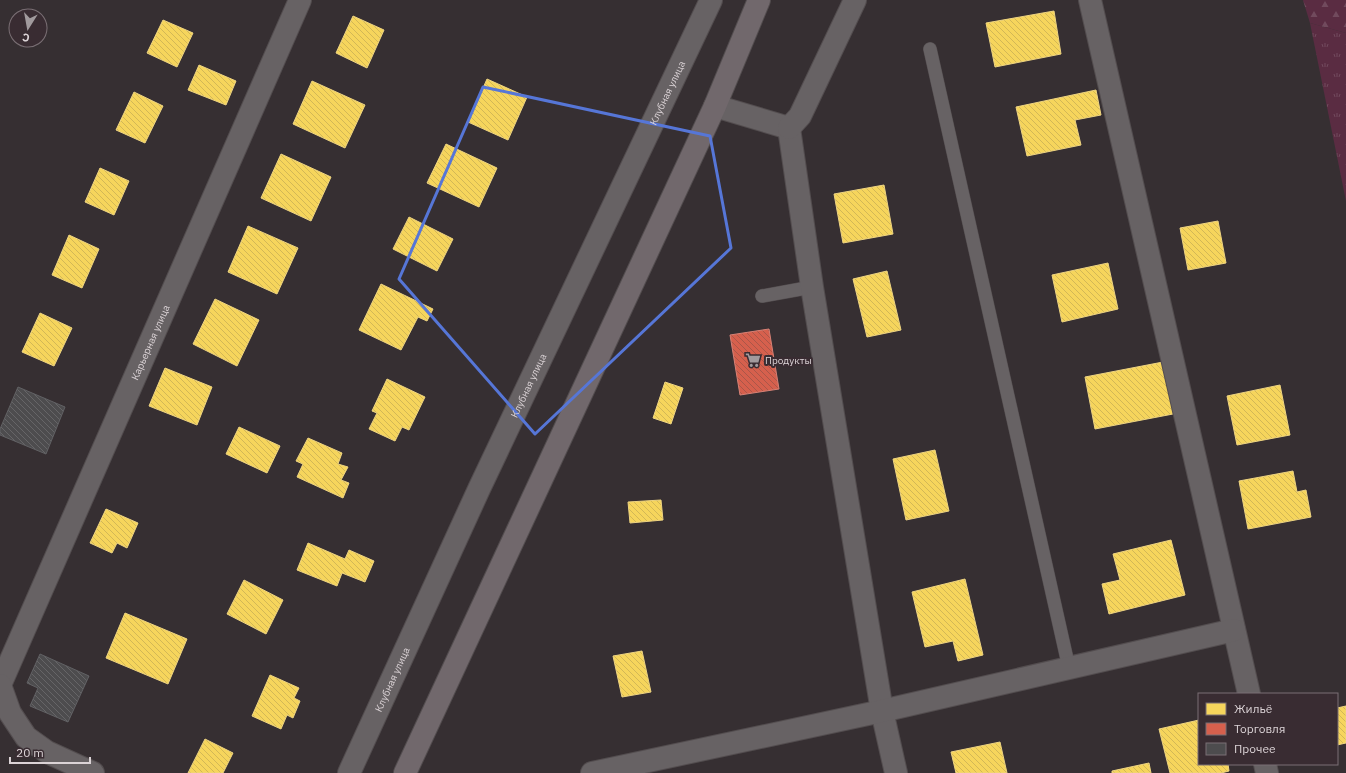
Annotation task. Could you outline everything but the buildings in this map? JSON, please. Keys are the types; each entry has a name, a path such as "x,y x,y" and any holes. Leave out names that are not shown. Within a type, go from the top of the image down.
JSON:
{"main road":[{"path":"405,773 715,106 759,0"}],"street":[{"name":"Карьерная улица","path":"0,685 300,0"},
{"name":"Клубная улица","path":"349,773 479,489 711,0"},
{"path":"789,128 800,116 855,0"},
{"path":"1090,0 1249,693"},
{"path":"715,106 789,128"},
{"path":"789,128 812,287 882,711 896,773"},
{"path":"592,773 882,711 1234,630"},
{"path":"0,685 10,714 26,737 47,752 93,773"}],"lane":[{"path":"930,49 1070,668"},
{"path":"762,296 812,287"}],"highlighted area":[{"path":"483,87 710,136 731,248 535,434 399,279"}],"green space":[{"path":"1303,0 1346,0 1346,33 1310,23"},
{"path":"1310,23 1346,33 1346,201"}],"place":[{"name":"Продукты","path":"753,360"}]}
